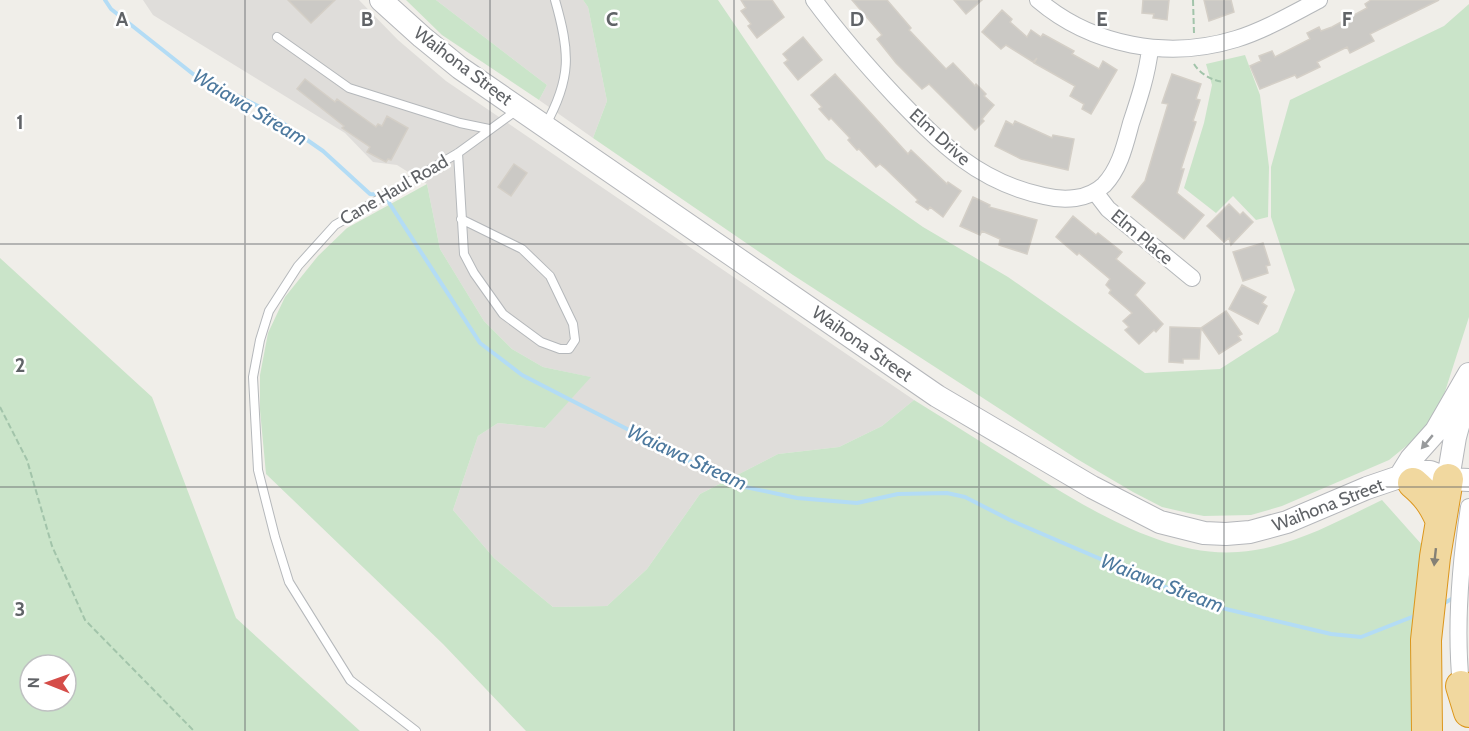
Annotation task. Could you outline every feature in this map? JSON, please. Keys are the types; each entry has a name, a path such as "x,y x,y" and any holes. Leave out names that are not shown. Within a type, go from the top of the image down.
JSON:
{"highway":[{"path":"1402,479 1426,494 1434,503 1459,513"},
{"path":"1441,731 1440,638 1432,596 1459,513 1458,479"},
{"path":"1427,731 1440,638"}],"street":[{"name":"Waihona Street","path":"381,0 452,62 937,396 1092,487 1160,522 1204,533 1250,532 1287,522 1367,488 1402,479 1414,472 1430,472 1458,479"},
{"name":"Elm Drive","path":"814,0 872,72 936,139 963,161 996,181 1039,195 1066,199 1082,197 1095,192"},
{"path":"1038,0 1066,20 1088,31 1118,42 1150,49 1189,49 1235,40 1258,32 1319,0"},
{"path":"1095,192 1110,177 1122,154 1148,69 1150,49"},
{"name":"Elm Place","path":"1095,192 1108,209 1192,278"},
{"path":"1402,479 1411,459 1436,431 1469,374"},
{"path":"1458,479 1455,437 1469,387"},
{"path":"1459,513 1460,593 1440,638 1465,699"}],"lane":[{"path":"544,127 557,105 565,78 566,50 555,0"},
{"path":"277,37 350,88 460,123 489,129"},
{"name":"Cane Haul Road","path":"416,731 350,680 289,582 274,537 258,470 253,377 260,340 269,311 298,266 335,225 458,153 519,109"},
{"path":"458,153 461,219 464,254 474,273 503,314 541,342 560,349 569,349 575,340 573,324 550,276 522,249 461,219"}],"path":[{"path":"1193,0 1194,33"},
{"path":"1194,63 1208,76 1224,82"},
{"path":"0,407 27,460 52,546 85,620 194,731"}],"shaded area":[{"path":"143,0 359,0 398,40 446,81 914,400 882,426 839,447 778,454 700,494 647,569 607,606 553,607 494,558 453,510 478,436 498,423 545,428 590,377 543,367 512,349 484,321 440,249 427,184 397,165 373,162 345,133 153,15"},
{"path":"436,0 583,0 588,7 607,101 593,138 539,100 547,85"}],"green space":[{"path":"406,0 436,0 547,85 539,100 442,35"},
{"path":"583,0 718,0 826,159 923,227 1008,277 1145,373 1220,369 1278,332 1295,290 1271,217 1271,167 1290,100 1444,26 1469,4 1469,317 1442,401 1430,421 1410,443 1389,460 1282,506 1251,515 1204,516 1162,507 1077,459 793,275 593,138 607,101 588,7"},
{"path":"1245,55 1260,95 1269,167 1268,217 1256,220 1233,196 1216,213 1184,188 1204,123 1212,85 1206,64"},
{"path":"427,184 440,249 484,321 512,349 543,367 591,377 545,428 498,423 478,436 453,510 494,558 553,607 607,606 647,569 700,494 778,454 839,447 882,426 914,400 1095,511 1152,537 1181,546 1210,552 1258,550 1313,533 1382,500 1423,546 1414,731 526,731 443,644 266,474 260,410 260,375 268,333 285,297 318,256 347,228"},
{"path":"0,258 152,397 236,618 360,731 0,731"}],"building":[{"path":"288,0 335,0 311,23"},
{"path":"741,0 772,0 784,17 757,38 748,26 751,24 741,11 746,8"},
{"path":"852,0 887,0 911,28 909,30 946,69 953,63 986,94 984,96 994,105 982,119 984,121 975,130 929,84 922,89 896,63 877,39 882,35"},
{"path":"954,0 982,0 966,14"},
{"path":"1143,0 1169,0 1167,20 1153,18 1154,14 1142,13"},
{"path":"1204,0 1231,0 1234,12 1209,21"},
{"path":"1371,0 1439,0 1370,34 1374,41 1350,53 1347,47 1317,62 1320,67 1297,78 1295,75 1260,89 1250,66 1261,61 1259,56 1272,51 1275,57 1310,39 1307,33 1319,27 1321,31 1332,27 1367,8 1365,4"},
{"path":"1002,10 1012,19 1010,22 1027,37 1031,30 1041,37 1043,34 1074,51 1072,54 1099,69 1103,61 1117,70 1091,114 1082,109 1084,104 1070,96 1075,86 1034,63 1037,58 1033,62 1006,45 1001,49 982,32"},
{"path":"803,37 822,60 798,80 784,63 788,60 783,54"},
{"path":"835,74 908,154 911,150 947,184 948,182 961,191 943,217 930,207 928,210 916,202 918,200 886,169 880,164 876,167 859,149 857,150 848,140 850,138 819,109 822,107 811,95"},
{"path":"1172,74 1201,84 1196,99 1200,100 1193,121 1196,122 1181,169 1184,169 1177,193 1204,215 1184,239 1132,197 1145,181 1168,104 1162,103"},
{"path":"305,79 335,102 337,99 376,127 378,124 382,126 387,116 408,128 391,160 388,159 386,162 367,152 370,147 342,128 344,126 297,89"},
{"path":"1006,121 1013,125 1015,121 1052,138 1053,135 1074,139 1068,170 1021,159 995,146"},
{"path":"514,164 527,173 511,196 498,187"},
{"path":"973,197 990,205 989,207 1037,220 1027,254 999,245 1000,239 982,231 980,235 960,226"},
{"path":"1229,204 1240,215 1243,212 1253,222 1231,245 1229,238 1224,242 1207,226"},
{"path":"1073,216 1122,252 1116,259 1145,283 1135,295 1163,324 1139,344 1125,330 1129,327 1123,321 1132,313 1109,293 1111,290 1106,285 1110,279 1056,237"},
{"path":"1263,243 1270,265 1266,266 1268,273 1243,281 1233,252"},
{"path":"1242,285 1266,297 1262,303 1267,306 1258,324 1229,309"},
{"path":"1226,311 1242,334 1238,336 1241,340 1219,354 1201,328"},
{"path":"1170,327 1201,328 1199,359 1183,359 1183,363 1169,362"}],"waterway":[{"name":"Waiawa Stream","path":"105,0 111,9 193,74 258,106 323,151 370,194 384,195 480,343 522,375 736,485 797,498 857,503 898,494 947,493 965,497 1010,520 1205,604 1331,634 1361,637 1417,615"},
{"name":"Waiawa Stream","path":"1441,605 1455,597"}]}
